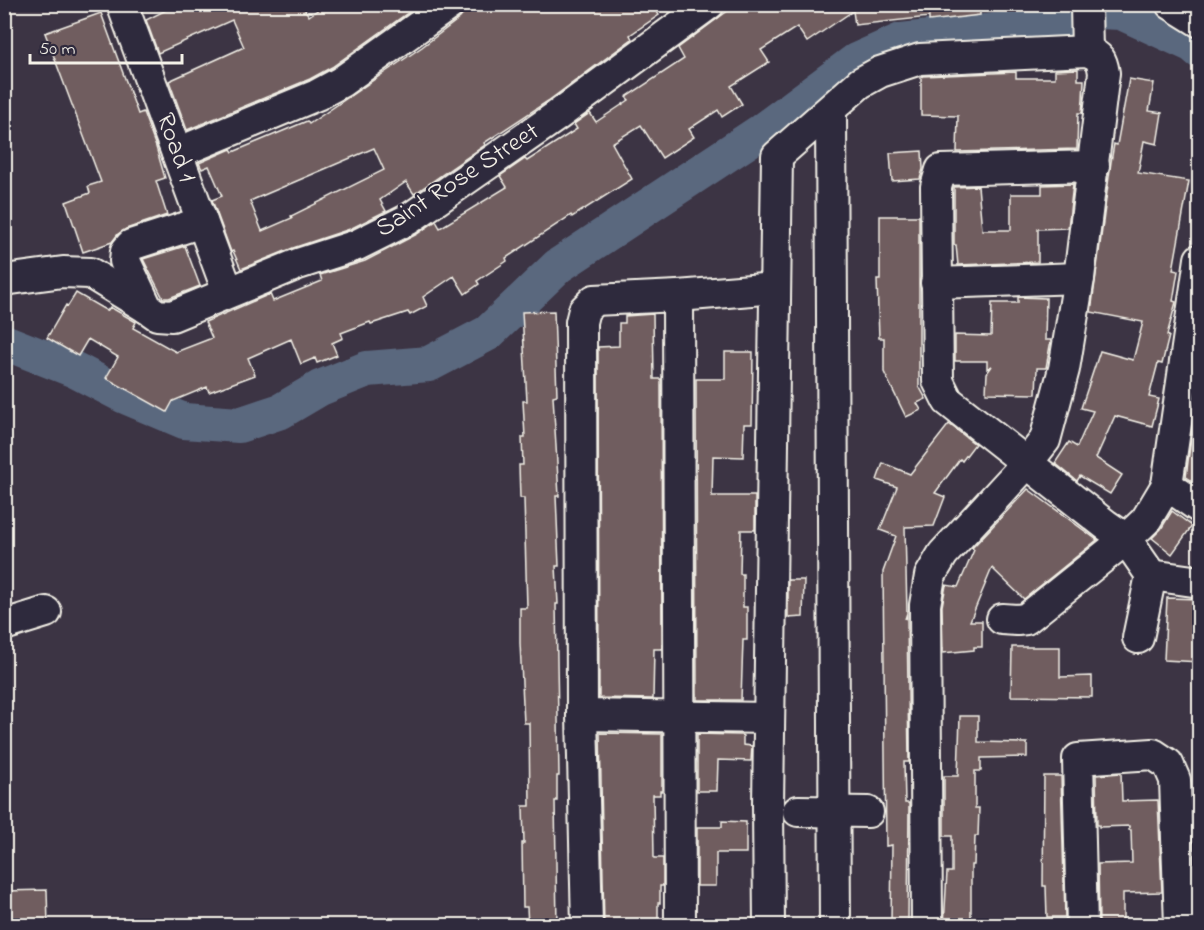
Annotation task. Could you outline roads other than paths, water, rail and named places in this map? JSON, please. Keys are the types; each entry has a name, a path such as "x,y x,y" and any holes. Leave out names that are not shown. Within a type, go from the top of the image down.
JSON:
{"street":[{"path":"177,153 317,95 341,82 450,4"},
{"name":"Saint Rose Street","path":"4,280 63,272 90,273 157,315 172,316 298,264 357,245 409,219 558,116 709,4"},
{"path":"1171,4 1200,22"},
{"name":"Road 1","path":"130,7 177,153 228,292"},
{"path":"769,926 769,718 777,156 860,83 880,72 920,59 1086,26 1096,54 1102,60 1104,73 1079,278 1064,369 1045,440 1028,463 943,554 930,576 925,605 927,926"},
{"path":"831,110 835,926"},
{"path":"1094,166 941,170 936,188 938,381 948,401 1126,539 1151,575 1138,638"},
{"path":"147,308 125,261 126,251 131,245 202,222"},
{"path":"1002,619 1026,619 1126,539 1146,520 1167,485 1200,259"},
{"path":"936,283 1079,278"},
{"path":"587,926 582,715 581,322 584,310 594,300 775,288"},
{"path":"678,296 680,926"},
{"path":"1167,485 1200,508"},
{"path":"1151,575 1200,582"},
{"path":"4,625 46,612"},
{"path":"582,715 769,718"},
{"path":"1082,926 1078,759 1153,754 1168,764 1175,780 1179,926"},
{"path":"798,811 868,812"}],"waterway":[{"path":"4,342 75,370 125,396 184,421 239,425 281,411 320,388 367,369 429,364 488,333 558,266 762,131 856,61 901,41 1067,23 1099,11 1121,12 1193,45 1200,51"}]}
